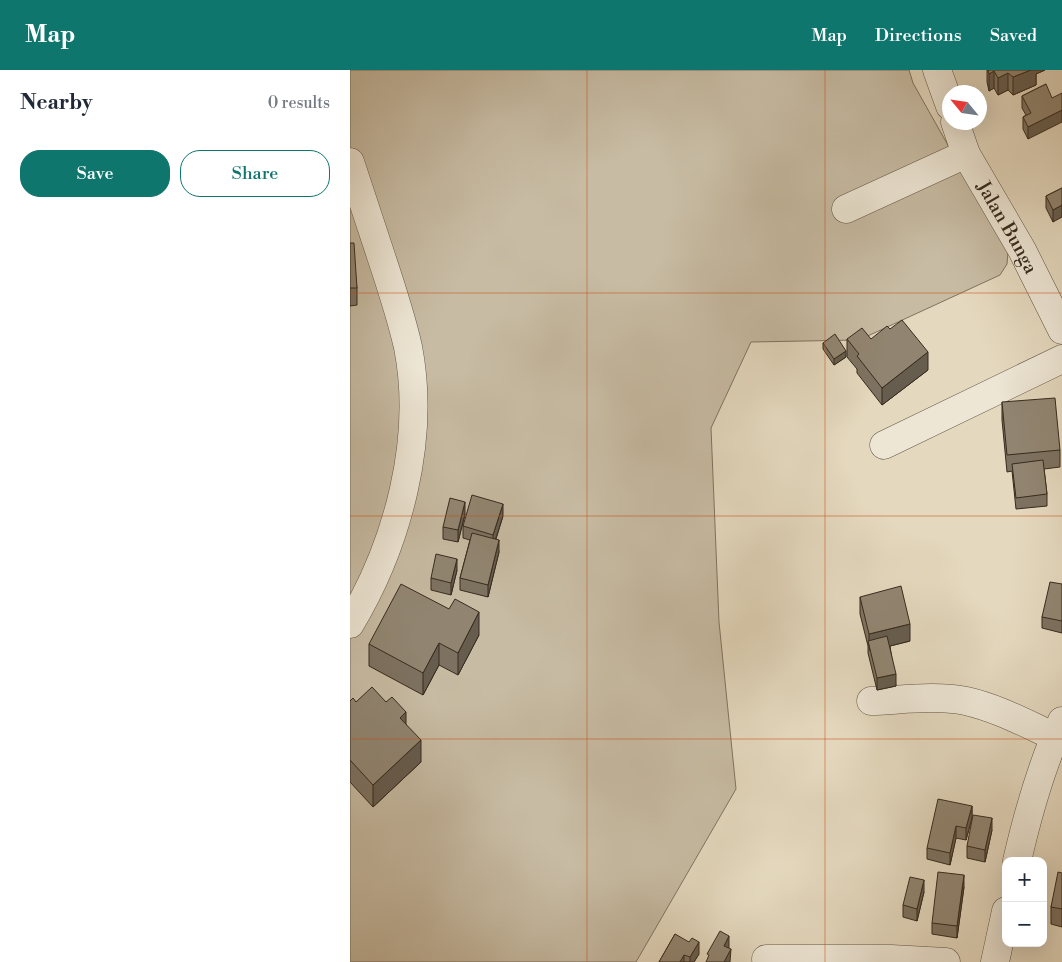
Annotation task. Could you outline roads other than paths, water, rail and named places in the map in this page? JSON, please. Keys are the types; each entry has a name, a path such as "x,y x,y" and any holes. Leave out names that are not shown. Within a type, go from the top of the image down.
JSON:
{"street":[{"path":"937,70 942,85"},
{"name":"Jalan Bunga","path":"958,130 966,154 1022,250 1062,330"},
{"path":"846,209 966,154"},
{"path":"350,162 400,310 414,390 410,462 395,523 377,570 350,624"},
{"path":"884,444 1062,359"},
{"path":"871,701 928,698 965,701 985,706 1060,733 1029,810 1018,857"},
{"path":"995,962 1002,930"},
{"path":"766,959 891,959 946,962"}]}
